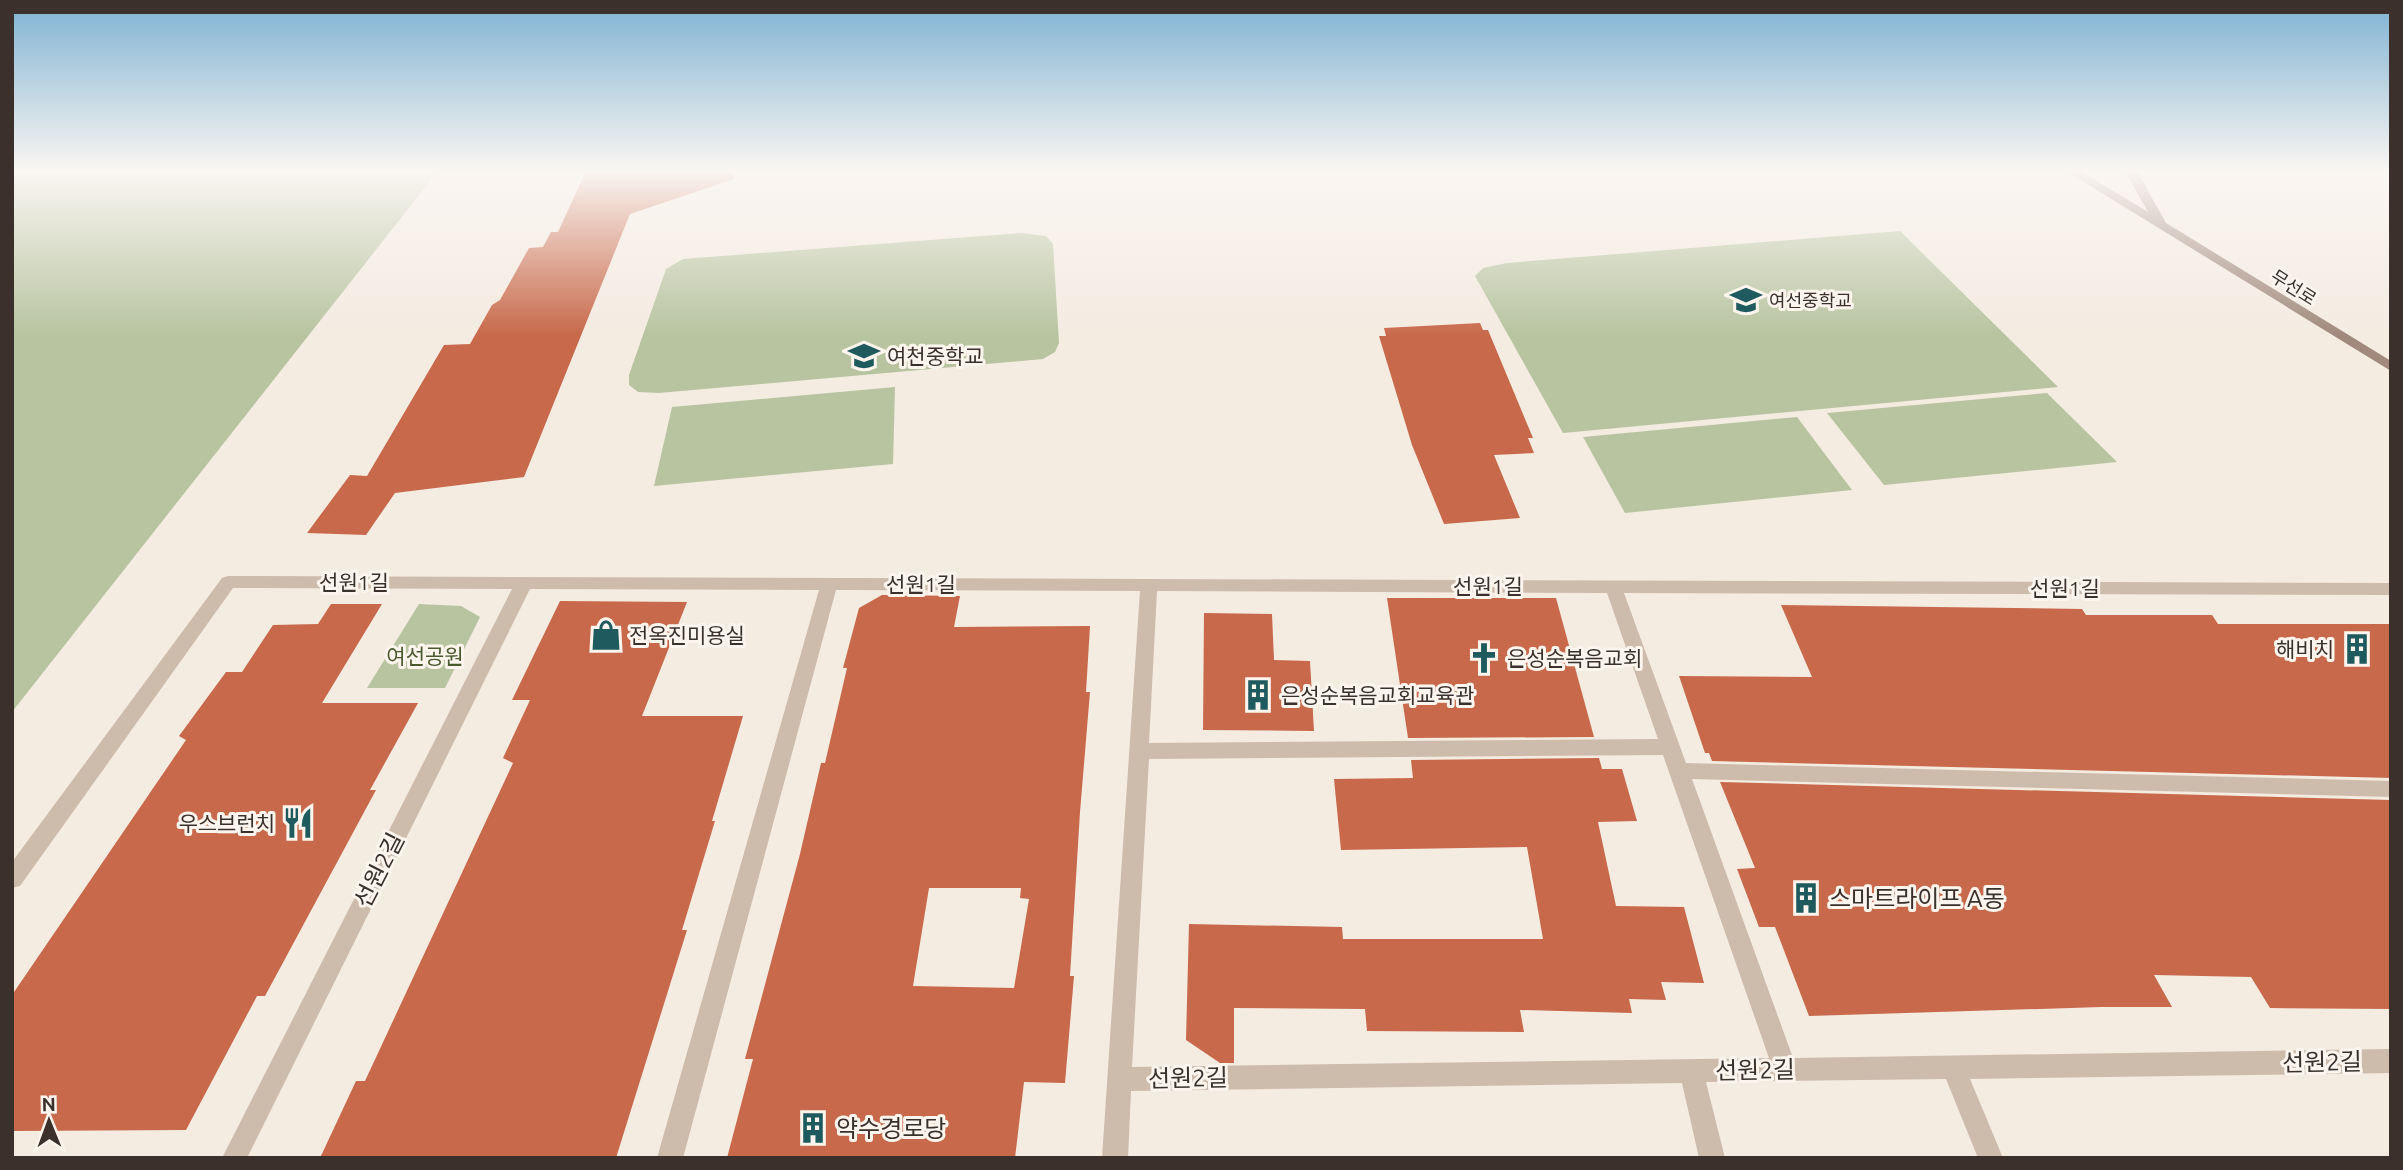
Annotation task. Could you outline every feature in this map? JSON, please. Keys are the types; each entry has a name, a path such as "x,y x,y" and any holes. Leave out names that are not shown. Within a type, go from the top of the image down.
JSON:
{"street":[{"name":"무선로","path":"2161,226 2391,367"},
{"name":"선원1길","path":"12,879 228,582 2391,589"},
{"name":"선원2길","path":"234,1158 524,583"},
{"path":"670,1158 829,584"},
{"name":"선원2길","path":"1115,1158 1149,585"},
{"path":"1613,586 1785,1069"},
{"path":"1140,751 1670,747"},
{"path":"1679,771 2391,789"},
{"name":"선원2길","path":"1120,1079 2391,1061"},
{"path":"1954,1068 1991,1158"},
{"path":"1691,1071 1712,1158"}],"green space":[{"path":"12,226 395,226 12,712"},
{"path":"1900,231 2058,387 1563,433 1475,276 1483,268 1507,263"},
{"path":"1021,233 1046,236 1053,244 1059,343 1055,352 1043,359 659,393 638,392 629,385 629,375 666,269 683,259"},
{"path":"895,387 893,464 654,486 672,407"},
{"path":"2047,393 2117,462 1884,485 1827,413"},
{"path":"1797,417 1852,490 1625,513 1583,437"},
{"name":"여선공원","path":"419,604 461,606 480,617 445,688 367,688"}],"building":[{"path":"561,226 625,226 524,477 395,493 366,535 307,533 350,475 367,476 444,345 470,344 492,305 500,300 529,248 543,247 551,232 558,232"},
{"path":"1480,323 1483,330 1488,330 1533,438 1528,438 1534,453 1494,455 1520,518 1444,524 1412,445 1379,336 1386,336 1384,328"},
{"path":"882,595 960,596 954,627 1090,626 1086,692 1090,692 1080,812 1070,976 1074,976 1065,1083 1024,1082 1015,1158 727,1158 753,1059 745,1059 800,854 821,763 825,763 847,668 843,668 859,608","holes":["929,888 1021,888 1020,898 1029,899 1014,988 913,986"]},
{"name":"은성순복음교회","path":"1387,598 1556,598 1594,737 1408,738"},
{"path":"560,601 687,602 642,716 743,716 682,930 687,930 616,1158 320,1158 356,1081 365,1081 513,763 503,758 530,700 512,700"},
{"path":"331,604 382,604 322,703 418,703 370,790 376,790 265,996 257,996 186,1130 12,1131 12,995 186,740 179,736 226,672 242,672 273,625 318,624"},
{"path":"1781,605 2082,609 2086,615 2212,615 2218,624 2391,624 2391,778 1712,761 1709,753 1705,753 1679,676 1812,677"},
{"name":"은성순복음교회교육관","path":"1204,613 1272,614 1274,660 1310,661 1314,731 1203,730"},
{"path":"1599,758 1602,769 1622,769 1637,821 1598,822 1616,906 1684,907 1704,983 1661,982 1666,1000 1629,999 1632,1013 1520,1010 1524,1032 1367,1031 1365,1009 1234,1008 1234,1063 1220,1063 1186,1040 1189,924 1342,927 1343,939 1543,939 1527,847 1341,850 1334,779 1413,778 1411,760"},
{"path":"1720,782 2391,800 2391,1009 2270,1008 2251,977 2154,975 2172,1007 1809,1016 1775,927 1759,927 1737,869 1755,868"}],"place":[{"name":"여선중학교","path":"1746,300"},
{"name":"여천중학교","path":"864,356"},
{"name":"전옥진미용실","path":"606,635"},
{"name":"해비치","path":"2357,649"},
{"name":"은성순복음교회","path":"1484,658"},
{"name":"은성순복음교회교육관","path":"1258,695"},
{"name":"우스브런치","path":"298,823"},
{"name":"스마트라이프 A동","path":"1806,898"},
{"name":"약수경로당","path":"813,1128"}]}
